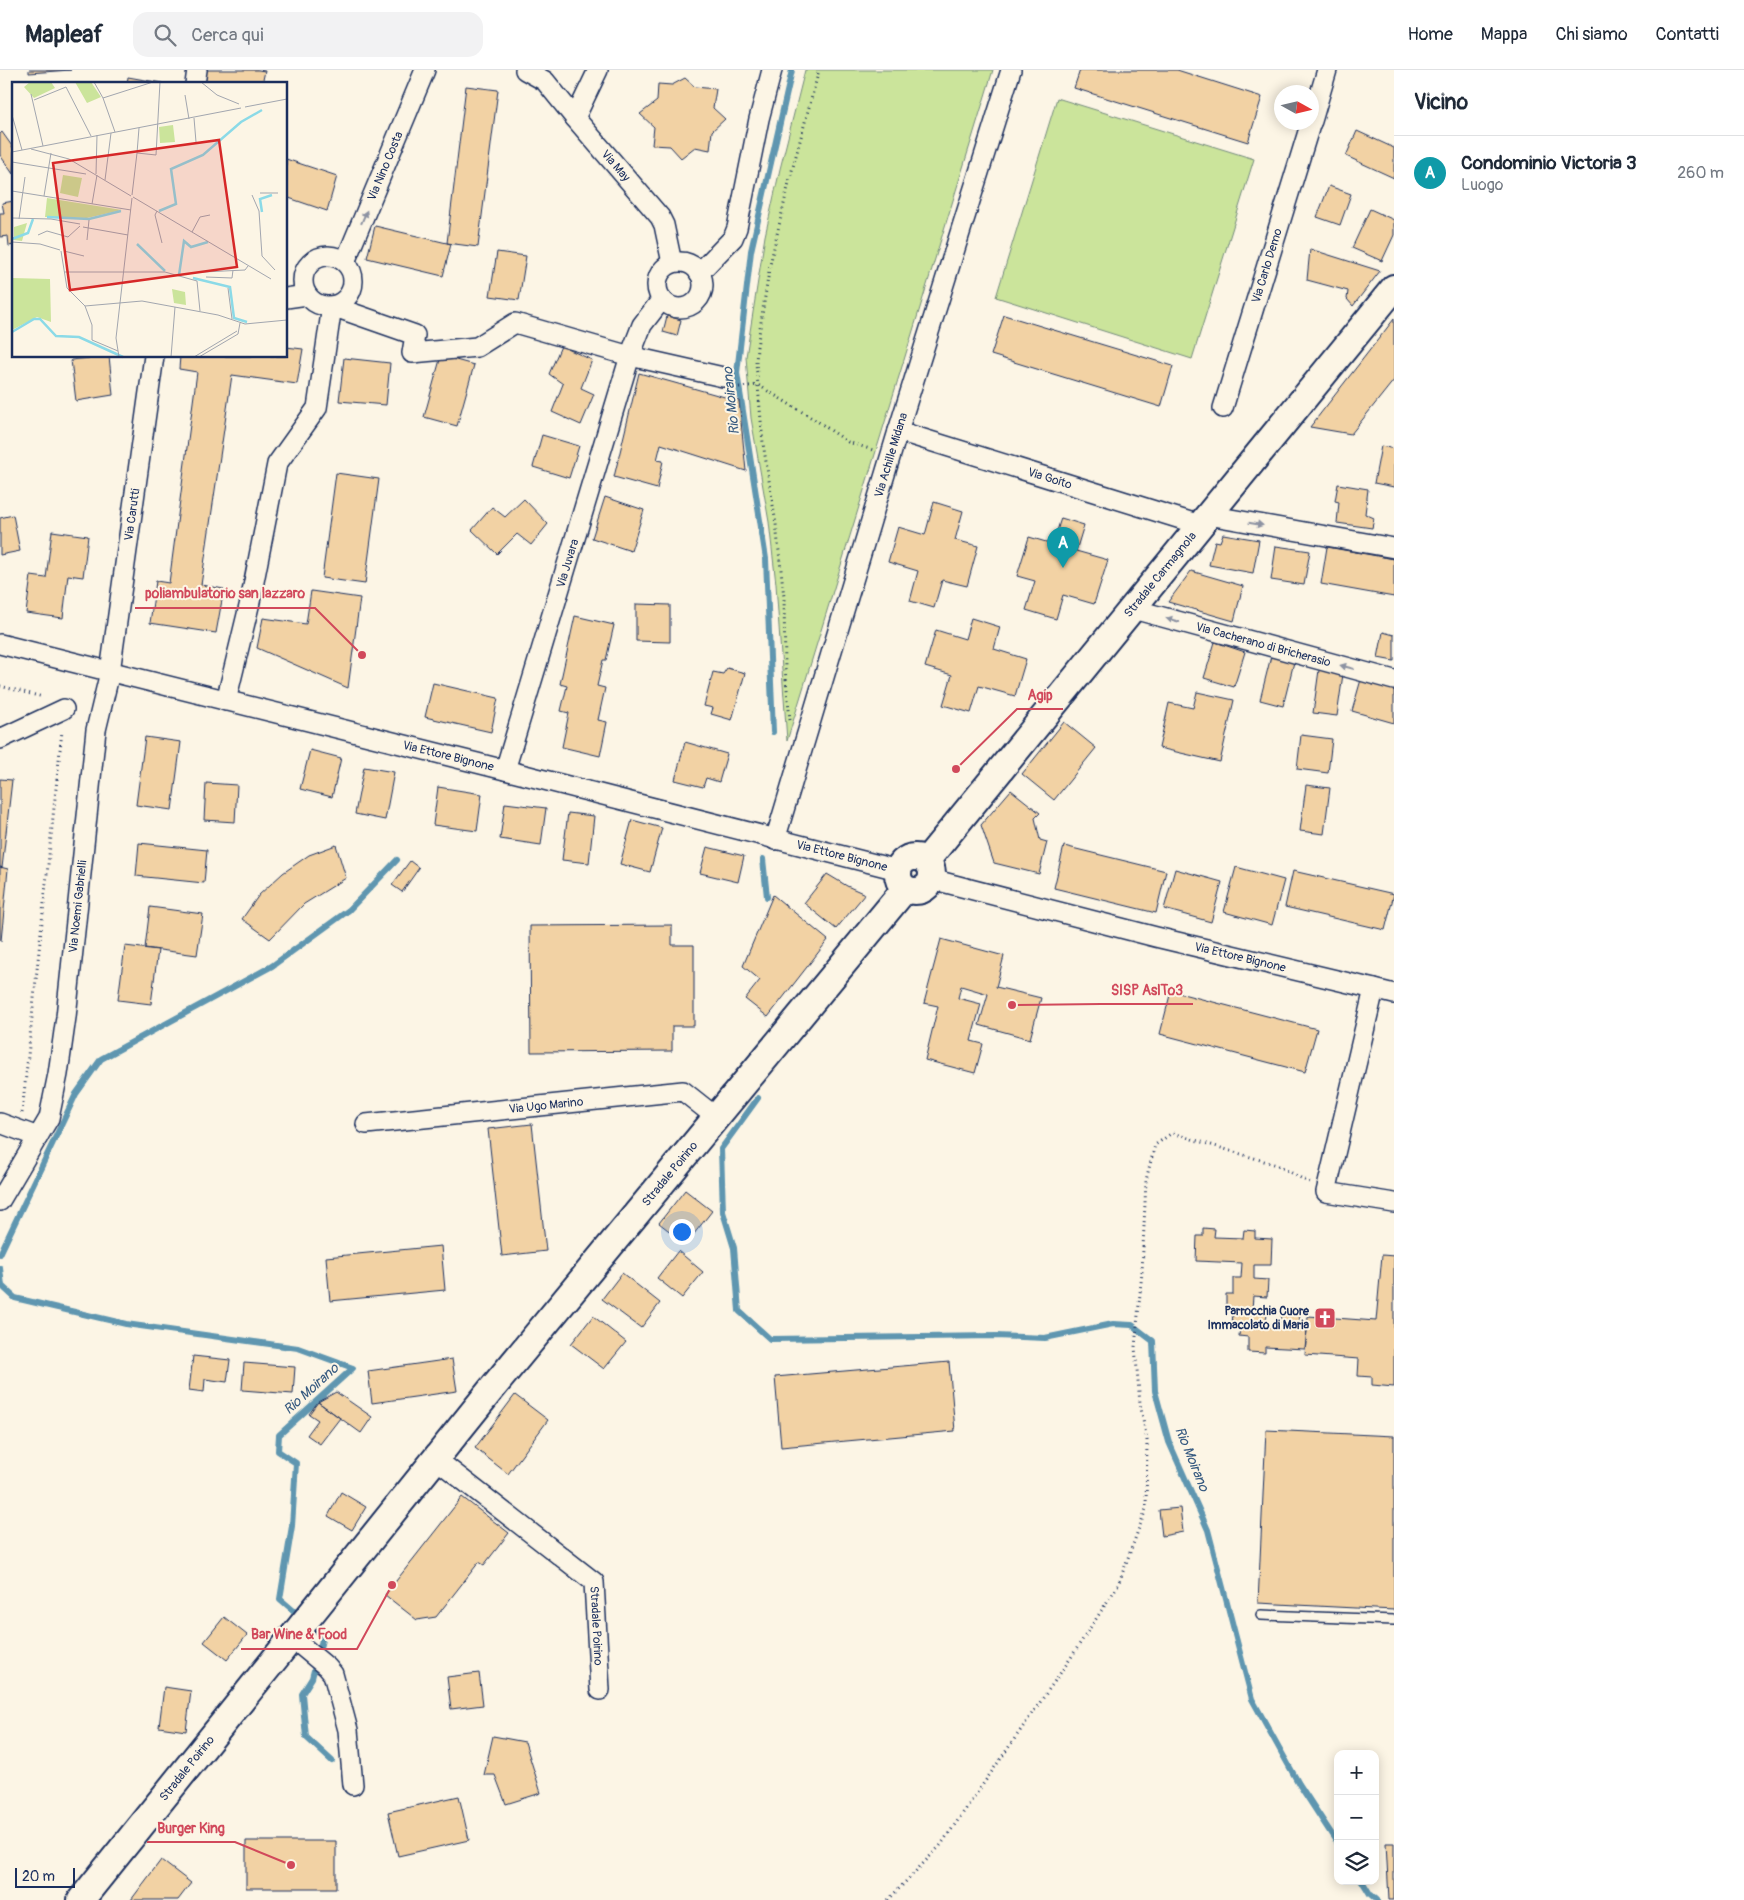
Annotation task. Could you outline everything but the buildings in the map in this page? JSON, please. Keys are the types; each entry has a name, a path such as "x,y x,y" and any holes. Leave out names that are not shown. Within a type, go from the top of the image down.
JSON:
{"main road":[{"name":"Stradale Carmagnola","path":"929,870 1204,520 1394,288"},
{"name":"Stradale Poirino","path":"81,1900 305,1629 436,1459 717,1118 901,880 900,865 909,858 915,857 929,870"}],"street":[{"name":"Via Nino Costa","path":"345,262 425,70"},
{"name":"Via May","path":"525,70 545,81 660,217 664,226 672,264"},
{"path":"576,118 598,70"},
{"path":"700,273 732,238 737,228 772,70"},
{"name":"Via Achille Midana","path":"775,840 890,456 1011,70"},
{"name":"Via Carlo Demo","path":"1319,96 1327,70"},
{"name":"Via Carlo Demo","path":"1224,408 1309,130"},
{"path":"332,306 346,298 351,292 352,276 345,262 330,256 314,259 304,272 302,279 303,288 307,295 318,304 332,306 415,335 412,353 477,348 515,323 729,382"},
{"path":"687,263 700,273 702,280 701,295 690,306 675,307 668,304 658,293 658,279 661,272 672,264 687,263"},
{"path":"288,298 307,295"},
{"name":"Via Juvara","path":"505,770 630,356 642,325 662,299"},
{"path":"226,701 250,602 277,464 317,408 332,306"},
{"name":"Via Carutti","path":"110,672 154,358"},
{"name":"Via Goito","path":"898,431 1204,520 1394,548"},
{"name":"Via Cacherano di Bricherasio","path":"1133,609 1394,680"},
{"name":"Via Ettore Bignone","path":"0,644 505,770 775,840 901,880"},
{"name":"Via Noemi Gabrielli","path":"0,1201 49,1118 58,1074 66,1017 96,730 110,672"},
{"path":"0,739 64,709"},
{"name":"Via Ettore Bignone","path":"929,870 1165,939 1394,994"},
{"path":"1374,989 1326,1192 1394,1203"},
{"name":"Via Ugo Marino","path":"366,1124 683,1091 717,1118"},
{"path":"0,1123 38,1137"},
{"name":"Stradale Poirino","path":"436,1459 594,1582 600,1690"},
{"path":"305,1629 333,1674 348,1730 353,1785"}],"lane":[{"path":"1262,1615 1394,1620"}],"path":[{"path":"807,729 790,724 785,669 784,597 776,524 763,443 757,347 770,265 790,178 819,70"},
{"path":"729,382 758,386 817,420 848,442 890,456"},
{"path":"0,686 61,701 64,709 20,1130"},
{"path":"888,1900 940,1846 1062,1670 1118,1585 1146,1509 1147,1440 1140,1402 1135,1347 1142,1272 1146,1180 1155,1145 1172,1133 1277,1165 1326,1192"}],"green space":[{"path":"805,70 993,70 787,741 776,584 769,522 751,418 746,357 765,236"},
{"path":"1057,98 1254,159 1192,359 996,297"}],"waterway":[{"name":"Rio Moirano","path":"773,732 766,559 737,373 751,251 792,70"},
{"path":"763,859 767,897"},
{"path":"0,1254 76,1094 101,1059 272,966 349,910 397,860"},
{"name":"Rio Moirano","path":"758,1098 721,1149 723,1212 734,1248 739,1311 770,1339 996,1336 1045,1338 1113,1324 1132,1325 1153,1341 1155,1391 1169,1442 1208,1530 1252,1699 1299,1784 1335,1840"},
{"name":"Rio Moirano","path":"0,1268 2,1286 15,1298 126,1324 298,1348 353,1368 279,1435 278,1451 296,1463 292,1526 280,1599 301,1617"},
{"name":"Rio Moirano","path":"309,1624 323,1636 312,1678 302,1694 306,1737 332,1761"},
{"name":"Rio Moirano","path":"1364,1885 1370,1894 1377,1900"}],"place":[{"name":"Condominio Victoria 3","path":"1063,568"},
{"name":"poliambulatorio san lazzaro","path":"362,655"},
{"name":"Agip","path":"956,769"},
{"name":"SISP AslTo3","path":"1012,1005"},
{"name":"Parrocchia Cuore Immacolato di Maria","path":"1325,1318"},
{"name":"Bar Wine & Food","path":"392,1585"},
{"name":"Burger King","path":"291,1865"}]}
